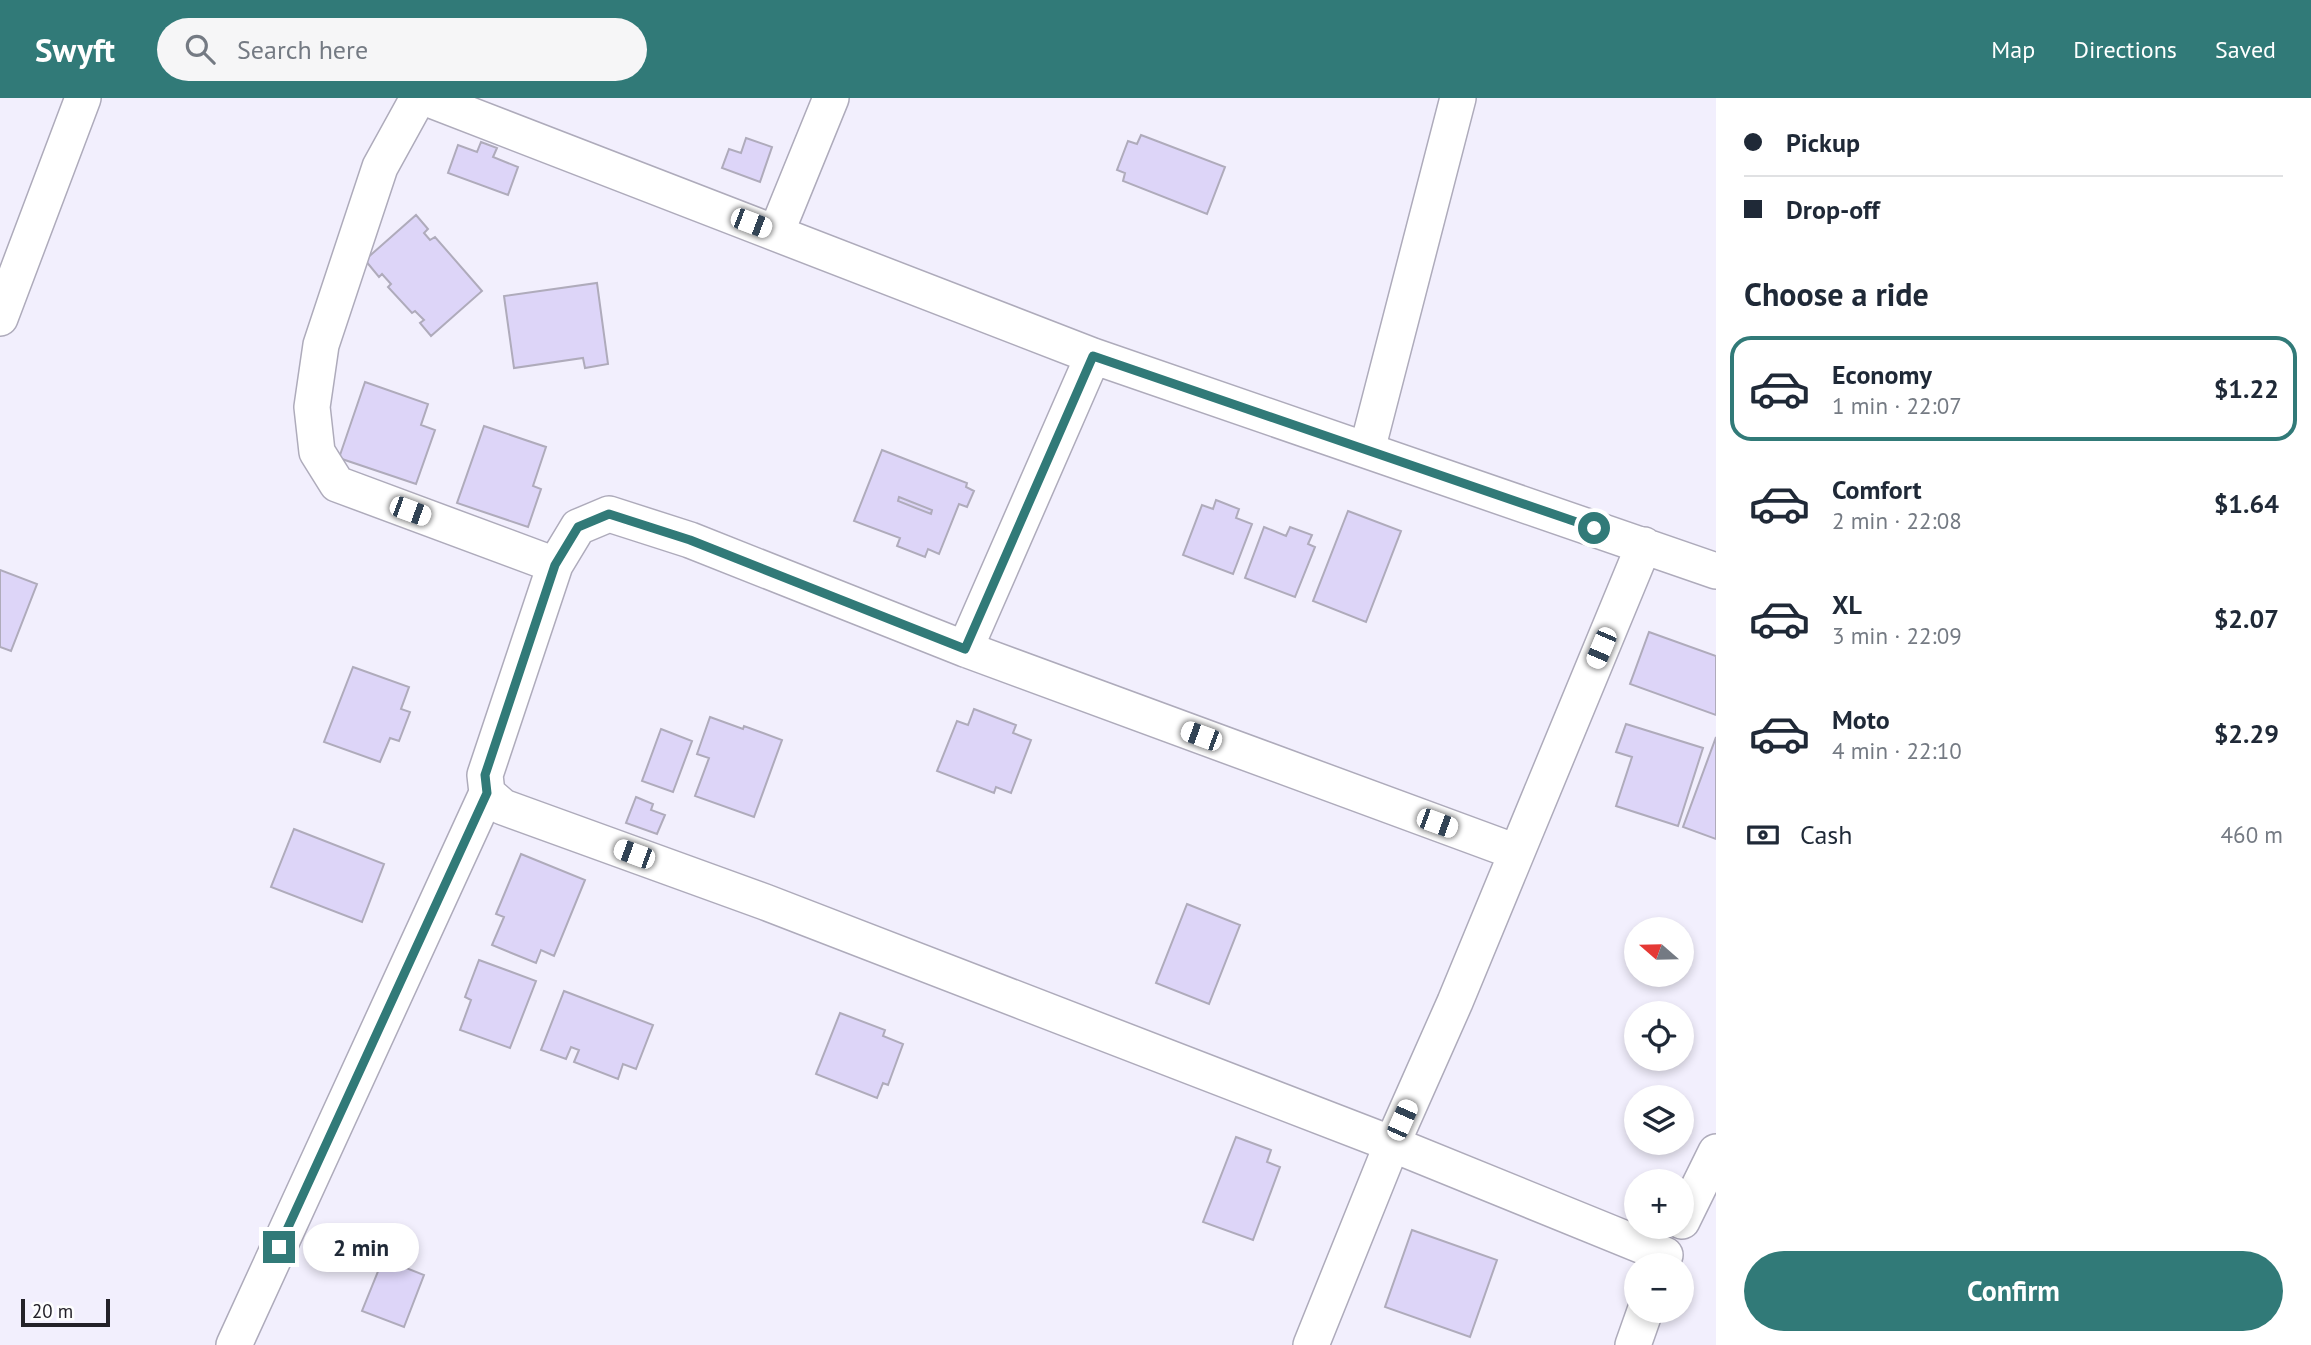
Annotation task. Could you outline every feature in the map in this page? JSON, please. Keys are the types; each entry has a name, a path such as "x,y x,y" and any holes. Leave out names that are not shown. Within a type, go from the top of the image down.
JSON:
{"street":[{"path":"0,318 83,98"},
{"path":"418,98 380,167 321,345 312,407 317,452 337,484 555,565"},
{"path":"426,98 1093,356 1716,571"},
{"path":"776,233 831,98"},
{"path":"1367,450 1458,98"},
{"path":"965,649 1093,356"},
{"path":"234,1345 487,793 485,775 555,565 578,527 609,514 690,540 965,649 1516,852"},
{"path":"1311,1345 1392,1144 1455,1002 1644,545"},
{"path":"487,793 503,807 765,902 1668,1249"},
{"path":"1694,1197 1716,1152"},
{"path":"1633,1345 1641,1323"}],"building":[{"path":"1141,135 1225,167 1207,214 1123,181 1125,173 1117,170 1128,141 1137,144"},
{"path":"746,138 772,147 760,182 722,168 729,149 741,153"},
{"path":"481,142 497,148 493,157 518,167 508,195 448,173 458,145 477,152"},
{"path":"416,215 428,229 424,233 430,240 435,237 482,291 431,336 420,323 424,320 415,311 412,313 388,287 391,284 382,274 379,277 365,260"},
{"path":"597,283 608,364 585,368 583,358 514,368 504,296"},
{"path":"365,382 428,404 421,425 435,430 416,484 339,458"},
{"path":"484,426 546,447 533,486 541,489 528,527 457,503"},
{"path":"882,450 967,483 966,487 974,491 967,507 959,504 939,554 928,549 925,557 897,546 900,538 854,521","holes":["899,497 932,510 931,514 898,501"]},
{"path":"899,497 932,510 931,514 898,501"},
{"path":"1216,500 1239,509 1236,518 1252,524 1233,574 1183,555 1202,505 1213,509"},
{"path":"1348,511 1401,531 1366,622 1313,601"},
{"path":"1264,527 1286,536 1290,527 1312,535 1308,544 1315,547 1295,597 1245,578"},
{"path":"0,570 37,584 11,651 0,647"},
{"path":"1649,632 1716,656 1716,715 1630,684"},
{"path":"353,667 409,687 401,709 410,712 399,741 390,738 380,762 324,742"},
{"path":"974,709 1016,725 1013,733 1031,740 1011,793 996,787 994,793 937,771 957,721 968,725"},
{"path":"710,717 782,740 754,817 695,796 709,758 697,754"},
{"path":"1626,724 1703,748 1678,826 1616,806 1632,757 1616,752"},
{"path":"661,729 692,741 673,792 642,781"},
{"path":"1716,737 1716,839 1683,827"},
{"path":"636,797 653,804 651,810 665,815 657,834 626,823"},
{"path":"294,829 384,864 362,922 271,887"},
{"path":"521,854 585,880 554,956 541,950 536,963 492,945 504,917 496,914"},
{"path":"1187,904 1240,925 1209,1004 1156,983"},
{"path":"479,960 536,981 510,1048 460,1030 471,1000 465,997"},
{"path":"564,991 653,1025 636,1069 623,1064 618,1079 574,1062 579,1050 571,1047 566,1059 541,1050"},
{"path":"840,1013 885,1030 883,1036 903,1044 888,1085 883,1083 877,1098 816,1074"},
{"path":"1236,1137 1271,1150 1267,1162 1280,1167 1253,1240 1203,1222"},
{"path":"1412,1230 1497,1260 1470,1337 1385,1307"},
{"path":"383,1259 424,1275 404,1327 362,1311"}],"route":[{"path":"279,1247 487,793 485,775 555,565 578,527 609,514 690,540 965,649 1093,356 1594,528"}]}
